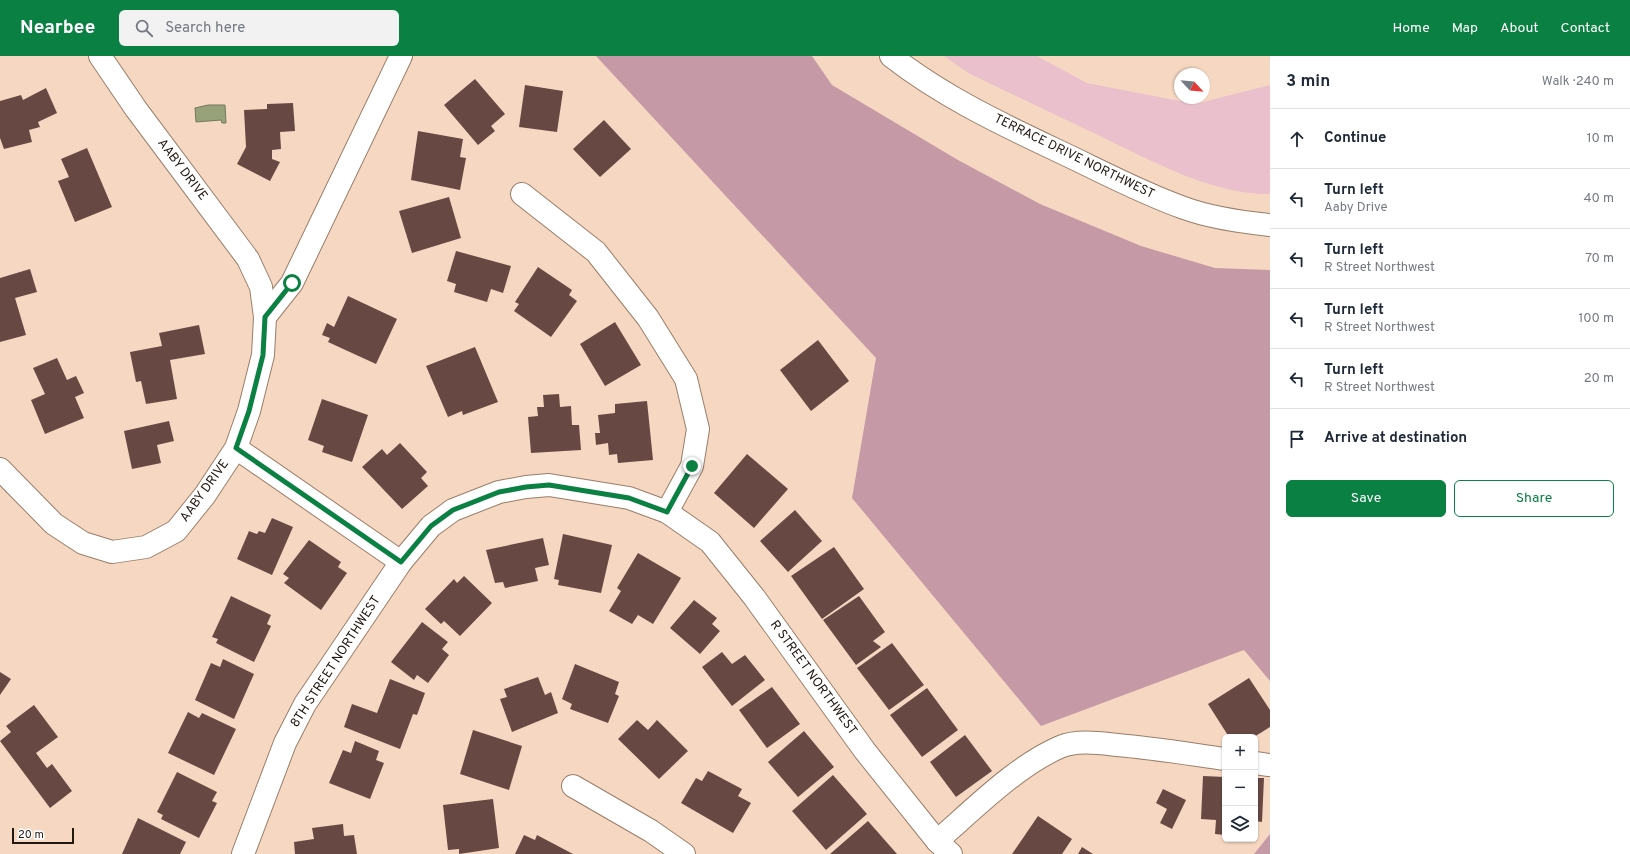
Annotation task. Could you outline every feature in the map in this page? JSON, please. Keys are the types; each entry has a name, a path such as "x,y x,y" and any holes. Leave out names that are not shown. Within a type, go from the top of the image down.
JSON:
{"street":[{"name":"AABY DRIVE","path":"0,469 54,524 83,544 112,552 146,547 176,531 205,495 236,448 249,411 263,355 265,317 261,287 248,259 136,109 100,56"},
{"path":"265,317 292,283 401,56"},
{"name":"TERRACE DRIVE NORTHWEST","path":"891,56 948,96 1141,191 1191,211 1236,221 1270,225"},
{"path":"522,194 596,252 648,318 686,378 698,429 692,466 667,512"},
{"path":"236,448 401,562"},
{"name":"R STREET NORTHWEST","path":"401,562 431,526 453,510 499,492 526,487 549,485 629,498 667,512 710,542 754,597 865,751 944,848"},
{"name":"8TH STREET NORTHWEST","path":"243,854 285,743 305,704 401,562"},
{"path":"944,848 1023,767 1060,747 1080,742 1097,743 1147,747 1222,759"},
{"path":"573,786 651,831 684,854"}],"shaded area":[{"path":"596,56 812,56 832,85 958,160 1040,204 1141,246 1215,268 1270,270 1270,681 1244,650 1041,726 852,498 876,358"},
{"path":"944,56 1037,56 1087,83 1174,100 1174,104 1210,104 1210,100 1270,85 1270,194 1248,193 1227,189 1183,175 970,74"},
{"path":"208,105 225,105 226,123 222,123 221,120 196,122 195,108"},
{"path":"1270,834 1270,854 1254,854"}],"building":[{"path":"475,79 505,114 491,126 495,131 478,145 444,105"},
{"path":"525,85 563,91 557,132 519,127"},
{"path":"46,88 57,113 38,122 40,127 29,130 32,142 4,149 0,138 0,101 21,95 23,100"},
{"path":"293,103 295,131 280,132 281,149 272,150 272,159 280,162 270,181 237,164 246,147 244,110 267,109 267,104"},
{"path":"604,120 631,149 600,177 573,149"},
{"path":"418,131 463,139 460,157 466,158 460,190 411,180"},
{"path":"87,148 112,207 75,222 58,181 69,177 61,159"},
{"path":"449,197 461,238 412,253 399,211"},
{"path":"456,251 511,266 503,293 491,289 487,302 454,292 456,284 447,281"},
{"path":"538,267 572,290 569,295 577,301 551,337 514,311 519,304 515,302"},
{"path":"30,269 37,292 15,298 26,335 0,342 0,278"},
{"path":"348,296 397,319 376,364 328,342 330,338 322,335 327,323 334,327"},
{"path":"615,322 641,365 605,386 580,344"},
{"path":"199,325 205,354 170,360 177,399 146,404 141,381 136,382 130,352 162,346 159,333"},
{"path":"818,340 849,381 811,411 780,370"},
{"path":"475,347 498,402 463,415 462,411 448,417 426,366"},
{"path":"57,358 67,380 76,376 84,393 75,397 84,418 45,434 31,400 45,394 33,368"},
{"path":"559,394 560,407 571,406 572,425 579,425 581,450 531,453 528,417 538,416 537,407 544,407 543,395"},
{"path":"322,399 368,415 352,462 322,452 324,446 308,440"},
{"path":"647,401 653,460 618,463 617,454 609,455 608,443 596,445 595,433 600,433 598,415 615,413 615,404"},
{"path":"169,421 174,441 157,445 161,463 132,469 124,431"},
{"path":"400,443 427,472 421,478 428,486 402,509 362,467 382,449 387,455"},
{"path":"747,454 788,489 754,528 714,493"},
{"path":"795,510 822,541 788,572 760,541"},
{"path":"272,518 293,527 272,575 237,559 249,531 257,534 259,531 265,533"},
{"path":"563,534 612,545 601,593 558,585 559,580 554,579"},
{"path":"543,538 549,565 535,568 538,581 505,588 503,582 495,583 486,550"},
{"path":"309,540 341,562 338,567 347,573 321,610 284,583 289,578 283,574"},
{"path":"834,547 864,589 822,619 791,576"},
{"path":"638,553 681,578 653,624 638,615 632,624 609,611 621,591 617,588"},
{"path":"464,576 492,603 460,636 444,621 441,624 425,609 454,579 457,583"},
{"path":"231,596 271,615 267,624 271,626 254,662 216,643 218,639 212,637"},
{"path":"859,596 885,632 873,641 881,647 856,665 823,620"},
{"path":"694,600 717,618 712,624 720,631 700,654 670,628"},
{"path":"422,622 448,642 442,649 449,655 428,683 417,675 414,680 391,662"},
{"path":"892,643 924,685 889,710 857,668"},
{"path":"722,652 732,664 745,655 765,680 732,706 702,667"},
{"path":"223,659 254,674 234,719 195,700 211,663 220,667"},
{"path":"575,664 619,682 615,694 619,696 608,723 570,709 572,704 562,699"},
{"path":"0,672 11,679 0,695"},
{"path":"538,677 545,695 551,692 558,713 512,732 500,699 507,697 504,689"},
{"path":"1249,678 1270,710 1270,727 1258,734 1227,734 1208,704"},
{"path":"390,679 425,693 417,715 413,714 400,749 344,727 352,704 377,713"},
{"path":"772,687 800,724 767,748 739,710"},
{"path":"927,688 958,730 922,757 890,715"},
{"path":"34,705 58,737 36,753 47,768 52,764 72,791 50,808 0,741 11,732 6,726"},
{"path":"188,712 199,718 202,713 236,729 214,775 168,753"},
{"path":"637,720 648,730 657,720 688,751 659,779 618,739"},
{"path":"473,730 522,746 509,790 460,774"},
{"path":"804,731 834,767 798,797 768,762"},
{"path":"965,735 992,771 956,797 930,762"},
{"path":"355,741 379,751 376,760 384,763 370,799 329,783 343,750 351,753"},
{"path":"708,771 742,789 738,796 751,803 733,833 681,803 696,778 702,781"},
{"path":"177,772 217,792 212,801 217,803 199,838 161,819 163,815 157,812"},
{"path":"833,775 867,814 826,850 792,811"},
{"path":"1203,776 1222,777 1222,835 1215,834 1216,820 1201,819"},
{"path":"1258,778 1264,778 1262,822 1258,821"},
{"path":"1163,789 1186,800 1172,829 1160,823 1167,809 1156,803"},
{"path":"493,799 499,848 459,854 459,849 448,850 443,805"},
{"path":"1038,816 1072,839 1062,854 1012,854"},
{"path":"138,818 186,842 180,854 122,854"},
{"path":"868,821 897,854 830,854"},
{"path":"343,824 344,836 354,835 357,854 295,854 294,842 314,839 312,828"},
{"path":"524,835 535,840 537,835 573,854 515,854"},
{"path":"1082,847 1093,854 1078,854"}],"route":[{"path":"292,283 265,317 263,355 249,411 236,448 401,562 431,526 453,510 475,500 499,492 526,487 549,485 629,498 667,512 692,466"}]}
